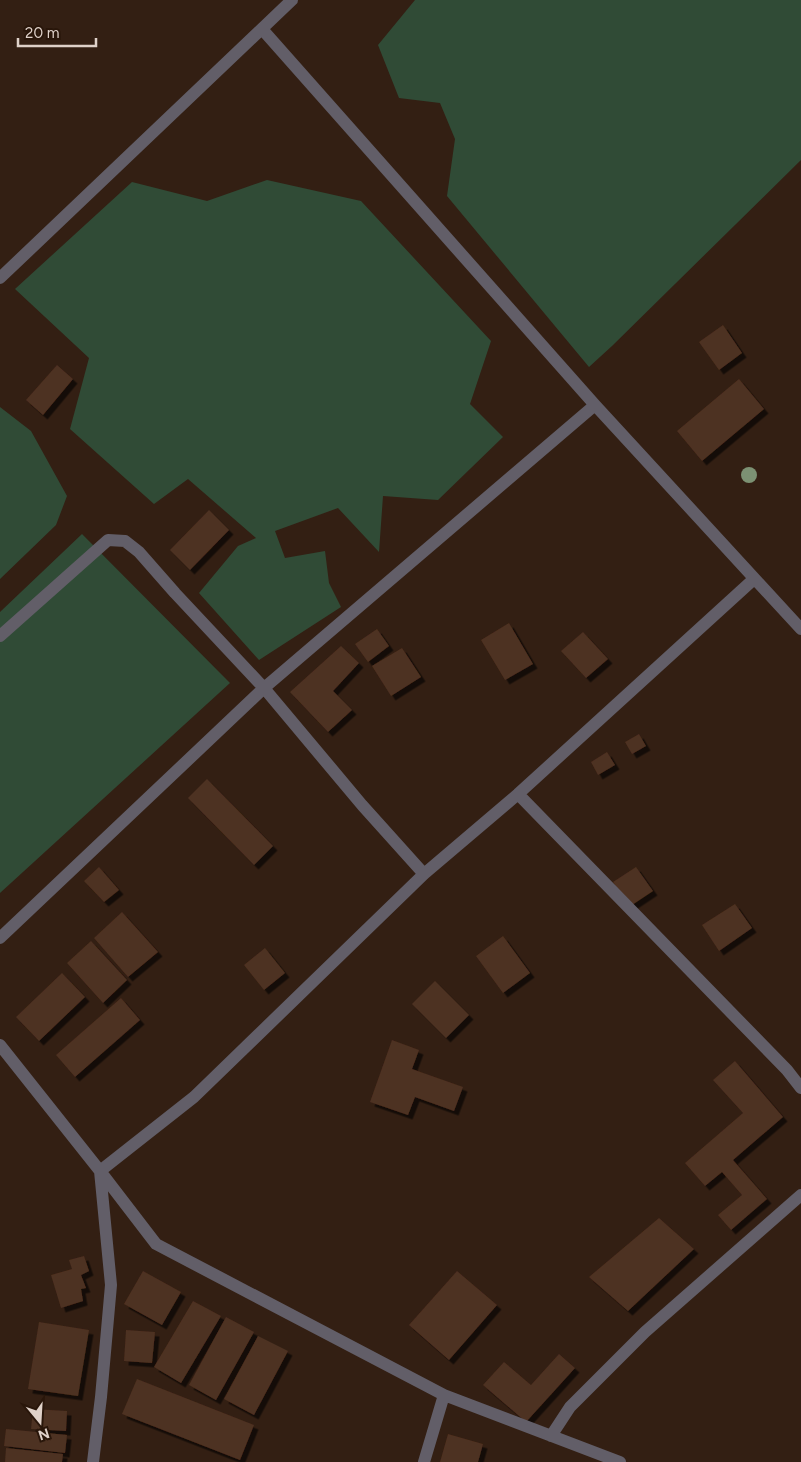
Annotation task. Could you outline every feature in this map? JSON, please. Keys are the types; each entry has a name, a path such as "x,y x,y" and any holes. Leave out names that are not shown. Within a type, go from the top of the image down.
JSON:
{"street":[{"path":"0,278 292,0"},
{"path":"262,29 595,405 801,629"},
{"path":"0,938 264,688 595,405"},
{"path":"0,636 108,540 125,541 139,552 264,688 362,805 424,874"},
{"path":"100,1171 194,1097 424,874 518,794 754,579"},
{"path":"518,794 787,1070 801,1088"},
{"path":"0,1045 156,1244 444,1395 620,1462"},
{"path":"93,1462 111,1285 100,1171"},
{"path":"551,1436 570,1407 645,1332 801,1195"},
{"path":"424,1462 444,1395"}],"green space":[{"path":"415,0 801,0 801,160 589,367 447,196 455,139 440,103 399,98 378,45"},
{"path":"267,180 361,201 491,341 470,404 503,437 438,500 383,496 379,552 338,508 275,531 285,558 325,551 329,583 341,607 259,660 199,593 238,546 256,538 188,479 154,504 70,429 89,358 15,289 132,182 207,201"},
{"path":"0,407 31,431 67,496 56,525 0,579"},
{"path":"82,534 230,683 0,893 0,612"}],"building":[{"path":"723,325 742,353 719,370 699,342"},
{"path":"57,365 73,379 43,415 26,400"},
{"path":"739,379 764,409 702,461 677,431"},
{"path":"209,510 229,530 190,570 170,550"},
{"path":"509,623 533,664 505,680 481,640"},
{"path":"377,629 389,646 368,662 355,644"},
{"path":"583,632 608,659 586,678 561,651"},
{"path":"341,646 359,663 333,691 352,710 328,732 290,692"},
{"path":"402,648 421,677 391,696 372,666"},
{"path":"639,734 646,746 632,754 625,742"},
{"path":"607,752 615,765 598,775 591,762"},
{"path":"207,779 273,846 254,865 188,798"},
{"path":"99,867 119,890 104,902 84,881"},
{"path":"636,867 653,891 629,907 613,882"},
{"path":"735,904 752,928 719,951 702,925"},
{"path":"122,912 158,952 128,977 94,938"},
{"path":"503,936 530,973 503,993 476,956"},
{"path":"91,941 127,980 103,1003 67,963"},
{"path":"265,948 285,973 264,990 244,965"},
{"path":"62,973 85,997 39,1041 16,1017"},
{"path":"435,981 469,1015 446,1038 412,1004"},
{"path":"121,998 140,1020 75,1077 56,1055"},
{"path":"392,1040 419,1050 412,1069 463,1087 454,1111 415,1097 408,1115 370,1102"},
{"path":"735,1061 783,1117 733,1160 767,1199 731,1230 718,1215 742,1195 722,1172 705,1186 685,1163 743,1113 713,1080"},
{"path":"659,1218 694,1249 628,1311 589,1277"},
{"path":"84,1256 89,1271 81,1275 86,1288 81,1289 83,1301 61,1308 51,1275 72,1269 69,1260"},
{"path":"143,1271 181,1292 162,1325 124,1304"},
{"path":"457,1271 497,1305 449,1360 409,1325"},
{"path":"193,1301 221,1316 181,1383 154,1367"},
{"path":"226,1317 254,1332 216,1400 189,1385"},
{"path":"39,1322 89,1330 78,1396 28,1389"},
{"path":"126,1330 155,1332 152,1363 124,1361"},
{"path":"258,1336 288,1351 254,1415 224,1399"},
{"path":"559,1354 575,1368 526,1422 483,1385 504,1362 531,1385"},
{"path":"137,1379 254,1425 240,1460 122,1414"},
{"path":"33,1409 67,1411 66,1431 31,1429"},
{"path":"6,1429 67,1435 65,1453 4,1446"},
{"path":"448,1434 483,1444 478,1462 440,1462"},
{"path":"6,1448 63,1454 62,1462 5,1462"}]}
